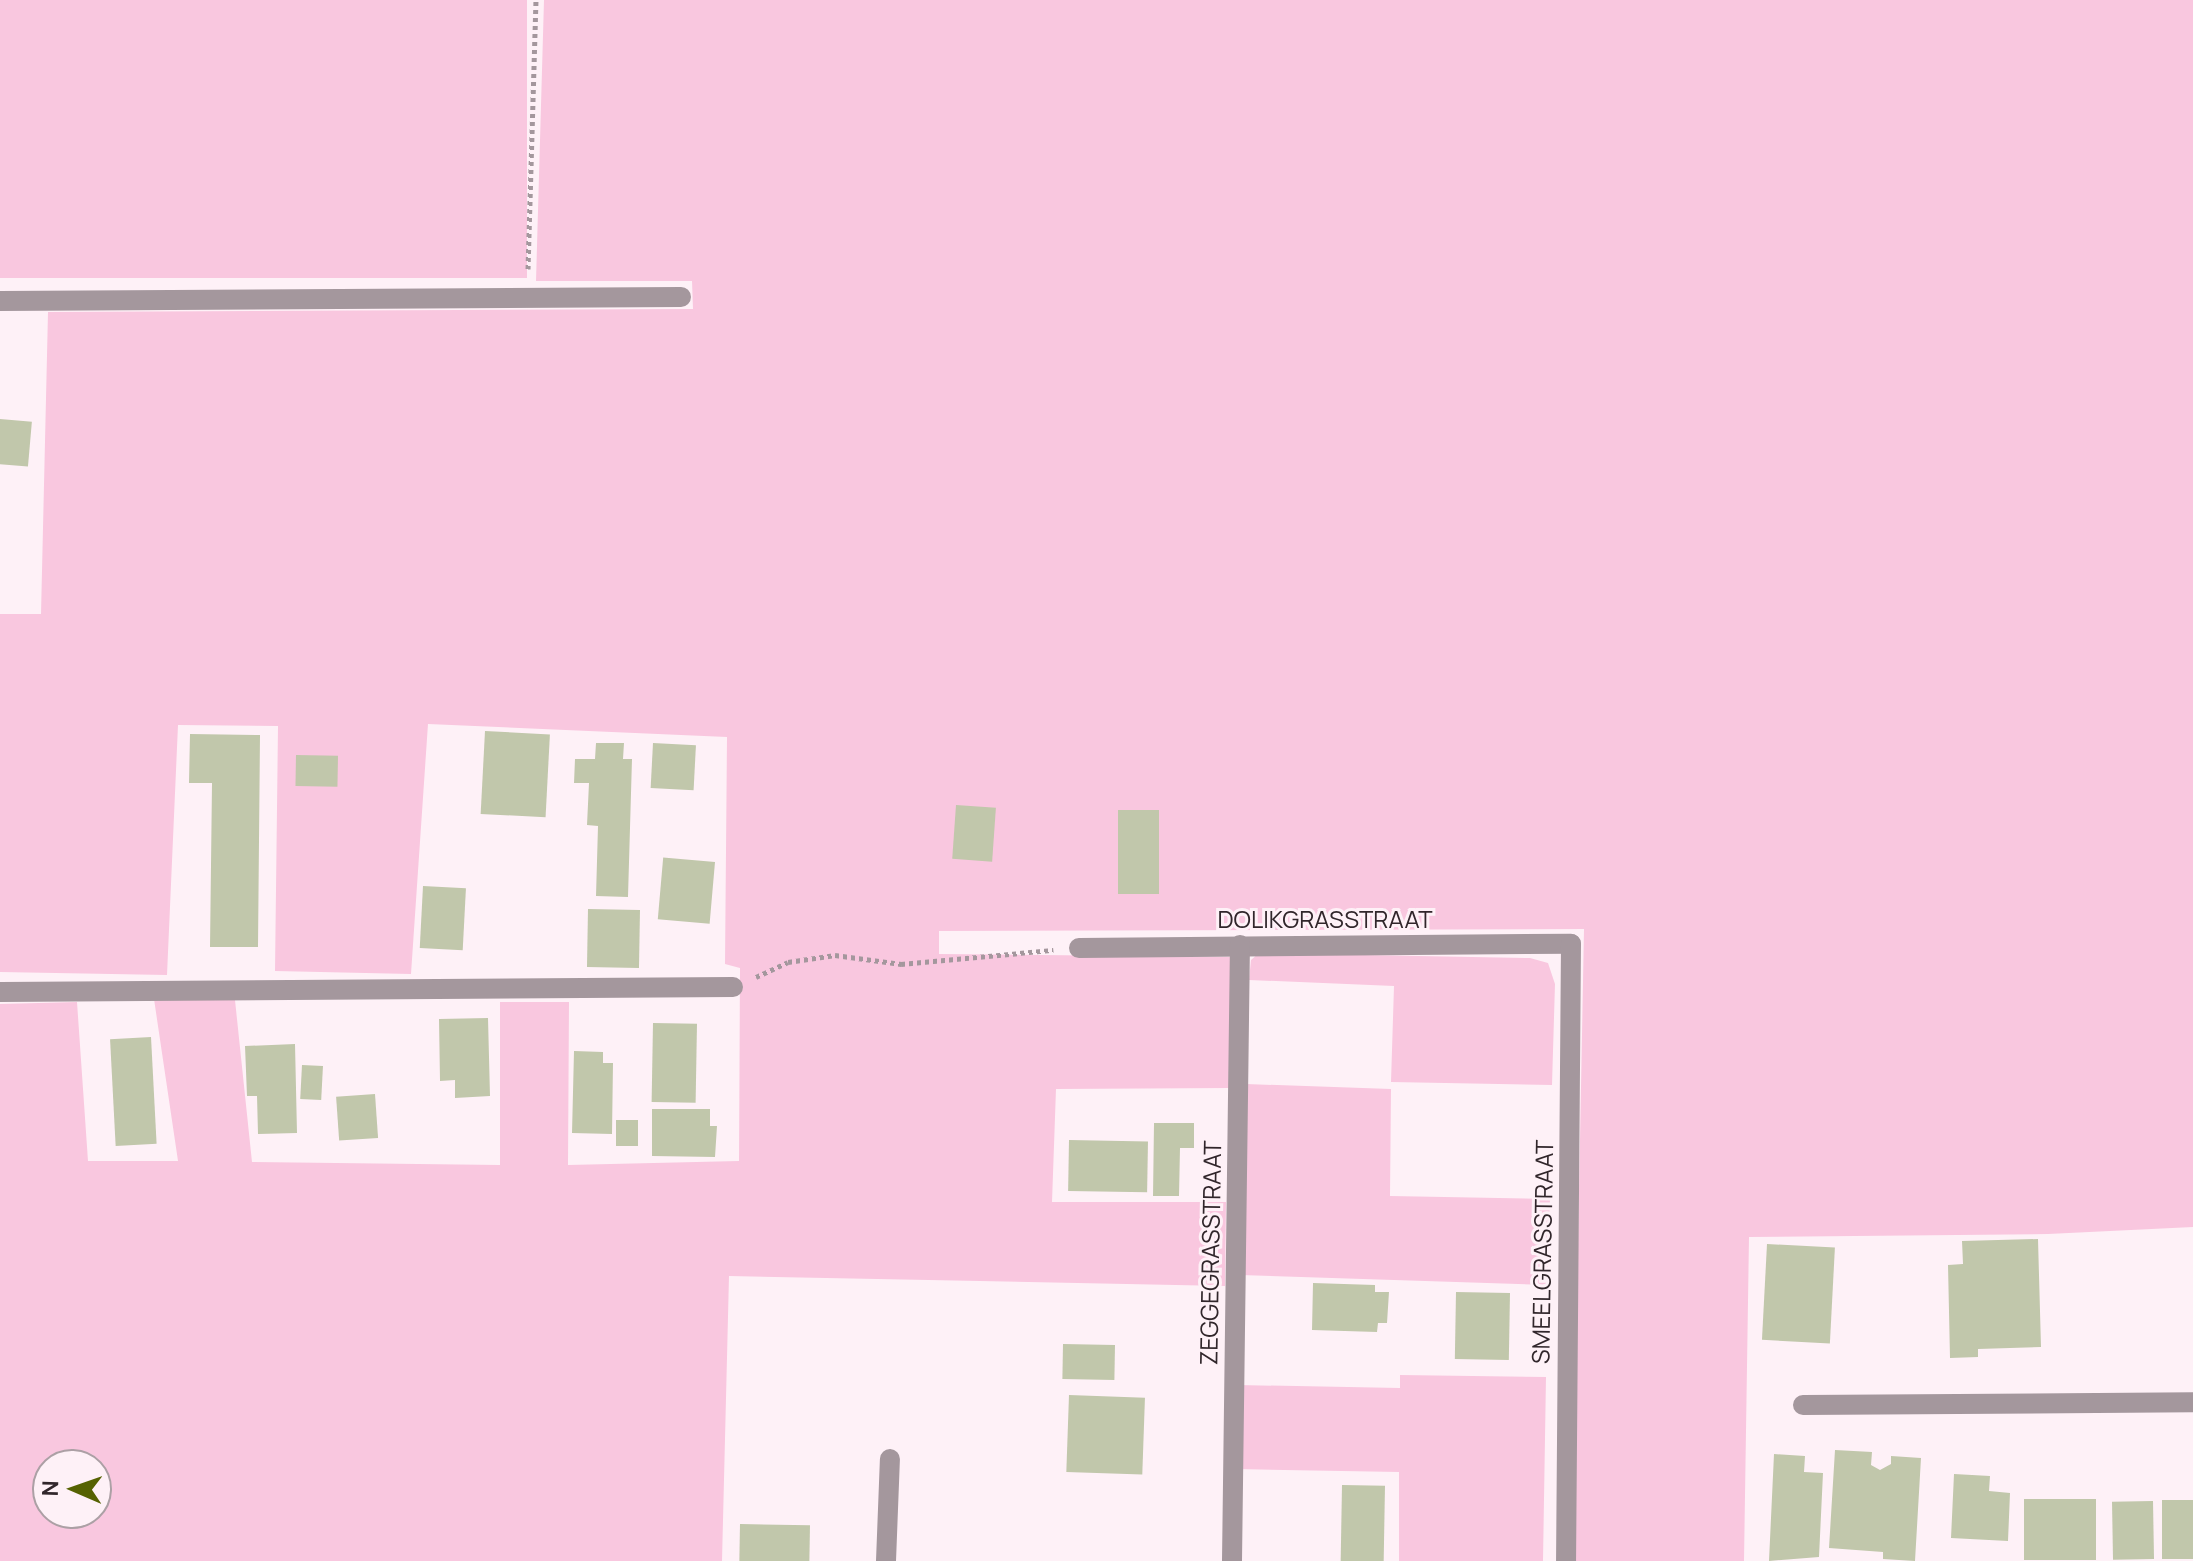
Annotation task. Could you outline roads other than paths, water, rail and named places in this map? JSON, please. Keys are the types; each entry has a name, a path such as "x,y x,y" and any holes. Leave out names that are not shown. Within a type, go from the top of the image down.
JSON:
{"street":[{"path":"0,301 681,297"},
{"name":"DOLIKGRASSTRAAT","path":"1079,948 1571,944"},
{"name":"SMEELGRASSTRAAT","path":"1566,1561 1571,944"},
{"name":"ZEGGEGRASSTRAAT","path":"1232,1561 1240,945"},
{"path":"0,992 733,987"},
{"path":"1803,1405 2193,1402"},
{"path":"886,1561 890,1459"}]}
